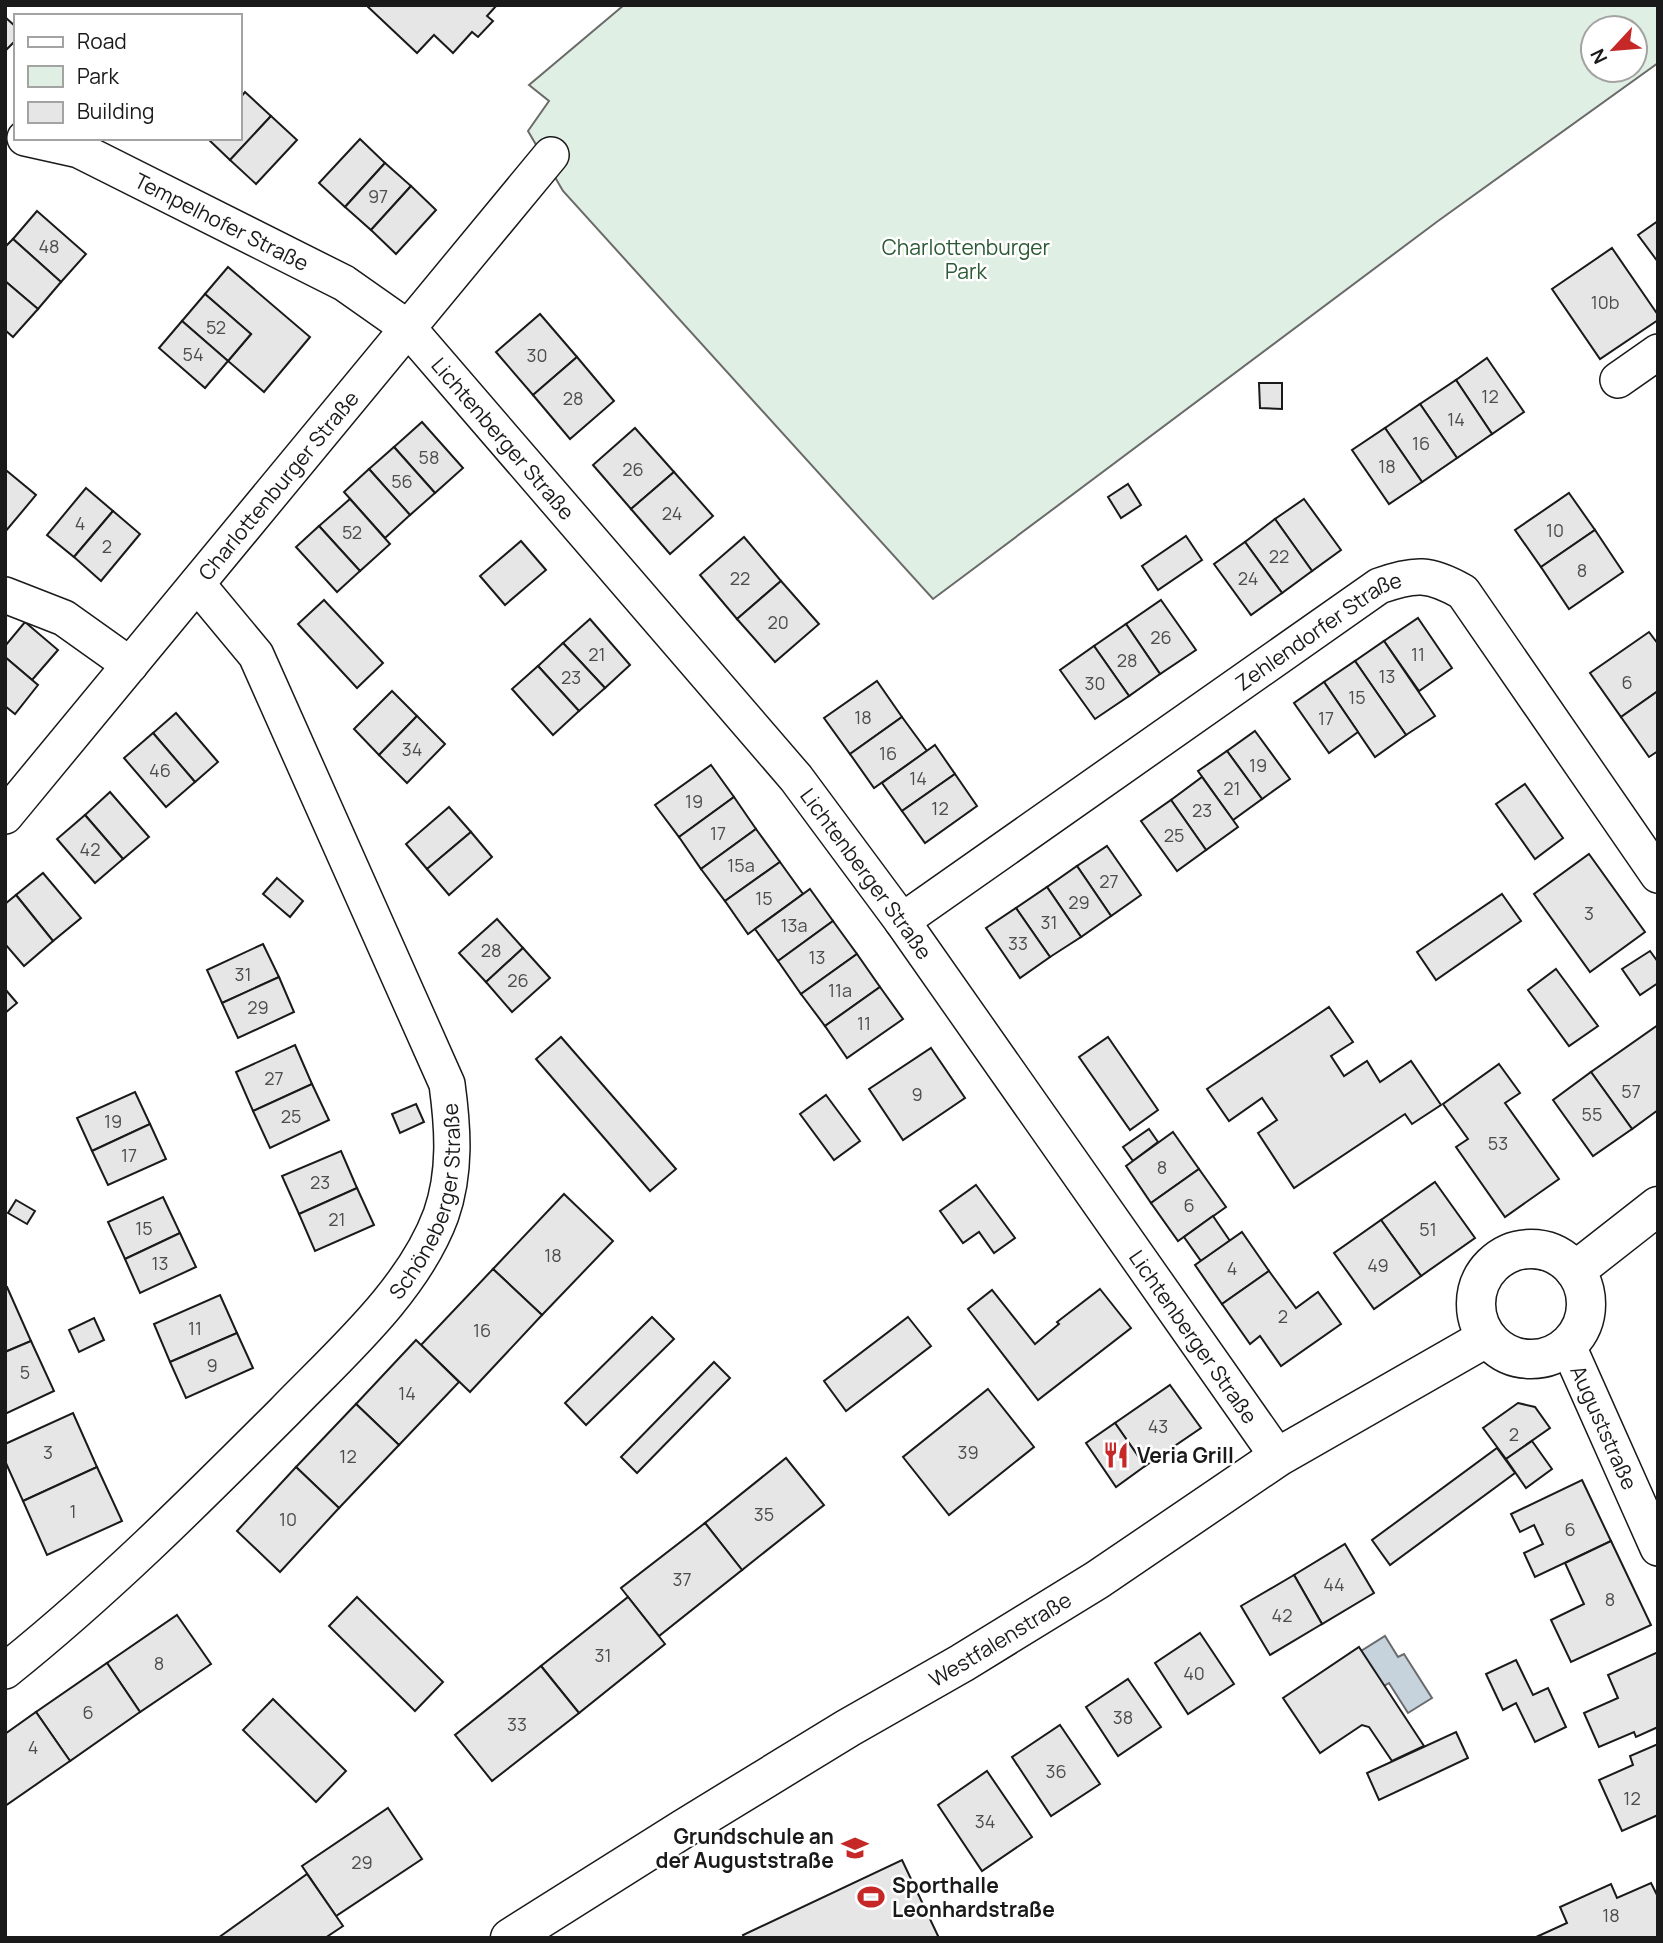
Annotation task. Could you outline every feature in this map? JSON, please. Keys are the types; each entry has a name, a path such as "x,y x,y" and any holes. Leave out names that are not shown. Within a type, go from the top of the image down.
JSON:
{"main road":[{"path":"1576,1271 1658,1206"},
{"path":"1530,1248 1563,1259 1576,1271 1587,1302 1579,1333 1568,1346 1548,1357 1526,1360 1504,1353 1486,1338 1478,1322 1475,1305 1477,1288 1485,1272 1497,1259 1513,1251 1530,1248"},
{"name":"Westfalenstraße","path":"510,1938 848,1728 962,1663 1097,1580 1278,1457 1486,1338"}],"street":[{"name":"Tempelhofer Straße","path":"34,140 79,150 344,283 408,328"},
{"name":"Charlottenburger Straße","path":"5,816 551,155"},
{"name":"Lichtenberger Straße","path":"408,328 796,778 902,921 1278,1457"},
{"path":"1618,380 1658,352"},
{"name":"Zehlendorfer Straße","path":"902,921 1379,586 1401,578 1440,579 1463,592 1658,875"},
{"name":"Schöneberger Straße","path":"5,1671 55,1631 164,1533 382,1309 419,1262 441,1214 452,1171 453,1130 447,1084 443,1074 256,654 197,584"},
{"path":"5,594 64,618 130,665"},
{"name":"Auguststraße","path":"1568,1346 1658,1548"}],"green space":[{"name":"Charlottenburger Park","path":"624,5 1658,5 1658,63 1649,69 1649,14 1579,14 1579,84 1629,84 1438,221 933,599 563,191 528,131 549,101 529,85"}],"shaded area":[{"path":"1385,1636 1398,1657 1404,1654 1432,1698 1408,1713 1389,1683 1384,1686 1361,1651"}],"building":[{"path":"366,5 497,5 487,16 493,21 478,37 472,32 453,53 434,35 417,53"},
{"path":"5,17 14,25 14,42 5,51"},
{"path":"245,92 271,116 230,160 209,140 242,140 242,96"},
{"path":"271,116 297,140 256,184 230,160"},
{"path":"360,139 385,163 345,207 319,183"},
{"path":"385,163 411,186 371,230 345,207"},
{"path":"411,186 436,210 396,254 371,230"},
{"path":"37,211 86,254 61,282 13,239"},
{"path":"1658,221 1658,262 1638,235"},
{"path":"13,239 61,282 38,309 5,281 5,247"},
{"path":"1612,248 1658,315 1658,320 1600,359 1552,289"},
{"path":"228,267 310,337 264,392 228,361 251,334 205,294"},
{"path":"5,281 38,309 13,337 5,330"},
{"path":"205,294 251,334 228,361 182,321"},
{"path":"540,314 577,357 533,395 496,352"},
{"path":"182,321 228,361 205,388 159,348"},
{"path":"577,357 614,401 570,439 533,395"},
{"path":"1487,358 1524,412 1492,434 1456,380"},
{"path":"1456,380 1492,434 1457,458 1420,404"},
{"path":"1259,383 1282,383 1282,409 1260,408"},
{"path":"1420,404 1457,458 1422,482 1385,428"},
{"path":"422,422 463,468 435,493 394,447"},
{"path":"635,428 674,472 631,509 593,465"},
{"path":"1385,428 1422,482 1389,504 1352,450"},
{"path":"394,447 435,493 410,515 369,469"},
{"path":"369,469 410,515 385,538 344,492"},
{"path":"7,471 36,495 5,532 5,473"},
{"path":"674,472 713,516 670,554 631,509"},
{"path":"1128,484 1141,505 1121,518 1108,497"},
{"path":"86,488 113,511 74,557 47,535"},
{"path":"1569,493 1595,530 1541,567 1515,530"},
{"path":"350,499 390,544 360,571 319,526"},
{"path":"1304,499 1341,550 1312,571 1275,519"},
{"path":"113,511 140,534 101,581 74,557"},
{"path":"1275,519 1312,571 1282,593 1245,542"},
{"path":"319,526 360,571 337,592 296,547"},
{"path":"1595,530 1623,572 1569,609 1541,567"},
{"path":"1186,536 1202,560 1158,590 1142,566"},
{"path":"744,537 781,581 737,619 700,575"},
{"path":"521,541 546,570 505,605 480,576"},
{"path":"1245,542 1282,593 1251,615 1214,564"},
{"path":"781,581 819,624 775,662 737,619"},
{"path":"324,600 383,663 357,688 298,624"},
{"path":"1161,600 1196,650 1160,674 1126,624"},
{"path":"1418,618 1452,668 1419,691 1384,641"},
{"path":"590,619 630,665 605,688 563,643"},
{"path":"25,622 58,650 32,680 5,657 5,646"},
{"path":"1126,624 1160,674 1129,696 1094,646"},
{"path":"1649,632 1658,644 1658,691 1621,717 1590,673"},
{"path":"1384,641 1435,716 1406,735 1355,661"},
{"path":"563,643 605,688 579,711 538,666"},
{"path":"1094,646 1129,696 1095,719 1060,670"},
{"path":"5,657 38,685 15,714 5,706"},
{"path":"1355,661 1406,735 1375,757 1324,682"},
{"path":"538,666 579,711 553,735 512,689"},
{"path":"877,681 902,717 850,754 824,718"},
{"path":"1324,682 1358,732 1329,753 1294,703"},
{"path":"392,691 417,716 379,755 354,729"},
{"path":"1658,691 1658,751 1649,757 1621,717"},
{"path":"176,713 218,762 195,782 153,733"},
{"path":"417,716 445,744 407,783 379,755"},
{"path":"902,717 927,751 874,788 850,754"},
{"path":"1255,731 1290,779 1262,799 1227,751"},
{"path":"153,733 195,782 166,807 124,758"},
{"path":"935,745 955,774 902,811 882,783"},
{"path":"1227,751 1262,799 1233,820 1198,771"},
{"path":"711,765 734,797 679,837 655,805"},
{"path":"955,774 977,806 925,843 902,811"},
{"path":"1202,777 1238,827 1206,850 1171,800"},
{"path":"1525,784 1563,838 1535,859 1496,804"},
{"path":"110,792 149,837 123,859 85,815"},
{"path":"734,797 756,829 701,869 679,837"},
{"path":"1171,800 1206,850 1177,871 1141,821"},
{"path":"449,807 471,832 427,869 406,844"},
{"path":"85,815 123,859 95,883 57,839"},
{"path":"756,829 780,862 725,901 701,869"},
{"path":"471,832 492,857 449,895 427,869"},
{"path":"1107,846 1141,895 1111,916 1077,866"},
{"path":"1589,854 1645,932 1590,972 1534,894"},
{"path":"780,862 803,894 748,934 725,901"},
{"path":"1077,866 1111,916 1081,937 1047,887"},
{"path":"43,873 81,918 53,941 16,895"},
{"path":"277,878 303,901 290,917 263,894"},
{"path":"1047,887 1081,937 1050,957 1016,908"},
{"path":"810,889 833,921 778,961 755,929"},
{"path":"1502,894 1521,921 1436,980 1417,952"},
{"path":"16,895 53,941 24,966 5,944 5,904"},
{"path":"1016,908 1050,957 1020,978 986,928"},
{"path":"497,919 523,948 486,982 459,953"},
{"path":"833,921 857,954 801,994 778,961"},
{"path":"263,944 279,977 222,1003 207,970"},
{"path":"523,948 550,978 512,1012 486,982"},
{"path":"1650,951 1658,962 1658,983 1640,995 1622,969"},
{"path":"857,954 880,987 825,1026 801,994"},
{"path":"1556,969 1598,1026 1569,1046 1528,990"},
{"path":"279,977 294,1012 238,1038 222,1003"},
{"path":"880,987 903,1019 847,1058 825,1026"},
{"path":"5,989 17,1003 5,1013"},
{"path":"1329,1007 1353,1042 1331,1056 1344,1076 1367,1061 1380,1082 1411,1061 1441,1105 1412,1124 1405,1114 1294,1188 1258,1133 1277,1120 1262,1098 1229,1121 1207,1089"},
{"path":"1658,1025 1658,1110 1632,1129 1591,1072"},
{"path":"561,1037 676,1169 650,1191 536,1059"},
{"path":"1108,1037 1158,1110 1130,1130 1079,1057"},
{"path":"295,1045 312,1084 253,1111 236,1072"},
{"path":"931,1048 965,1098 903,1140 869,1089"},
{"path":"1499,1064 1520,1093 1505,1103 1559,1179 1505,1217 1456,1147 1468,1139 1443,1104"},
{"path":"1591,1072 1632,1129 1593,1156 1553,1100"},
{"path":"312,1084 329,1120 270,1148 253,1111"},
{"path":"135,1092 150,1124 92,1151 77,1118"},
{"path":"826,1095 860,1141 834,1160 800,1114"},
{"path":"416,1104 424,1122 400,1133 392,1114"},
{"path":"150,1124 166,1159 108,1185 92,1151"},
{"path":"1149,1129 1158,1142 1133,1161 1123,1147"},
{"path":"1173,1132 1199,1169 1151,1203 1126,1166"},
{"path":"341,1151 357,1188 299,1214 282,1176"},
{"path":"1199,1169 1226,1207 1178,1241 1151,1203"},
{"path":"1435,1182 1475,1238 1421,1276 1381,1220"},
{"path":"976,1185 1015,1238 994,1253 979,1232 963,1243 940,1211"},
{"path":"357,1188 374,1225 315,1251 299,1214"},
{"path":"564,1194 613,1241 542,1315 493,1269"},
{"path":"163,1197 180,1233 125,1259 108,1222"},
{"path":"16,1200 35,1211 27,1224 8,1213"},
{"path":"1213,1216 1230,1241 1201,1261 1184,1237"},
{"path":"1381,1220 1421,1276 1374,1309 1334,1253"},
{"path":"1242,1232 1269,1271 1222,1304 1195,1265"},
{"path":"180,1233 196,1267 140,1293 125,1259"},
{"path":"493,1269 542,1315 470,1392 421,1345"},
{"path":"1269,1271 1296,1308 1318,1292 1341,1324 1281,1366 1260,1336 1250,1344 1222,1304"},
{"path":"7,1287 31,1341 5,1352 5,1288"},
{"path":"1100,1289 1131,1328 1038,1400 968,1309 992,1290 1035,1344 1059,1324 1057,1322"},
{"path":"220,1295 237,1333 170,1362 154,1324"},
{"path":"652,1317 674,1339 586,1425 565,1403"},
{"path":"908,1317 931,1346 846,1411 824,1381"},
{"path":"94,1318 104,1340 79,1352 69,1330"},
{"path":"237,1333 253,1368 186,1398 170,1362"},
{"path":"416,1340 459,1382 399,1445 356,1404"},
{"path":"31,1341 54,1391 5,1414 5,1352"},
{"path":"714,1362 730,1378 637,1473 621,1457"},
{"path":"1170,1385 1201,1428 1145,1466 1115,1423"},
{"path":"988,1389 1034,1447 949,1515 903,1457"},
{"path":"1518,1403 1535,1407 1550,1428 1506,1459 1483,1428"},
{"path":"356,1404 399,1445 339,1508 296,1467"},
{"path":"73,1413 97,1467 23,1501 5,1461 5,1444"},
{"name":"Veria Grill","path":"1115,1423 1145,1466 1116,1487 1086,1443"},
{"path":"1532,1441 1552,1469 1526,1488 1506,1459"},
{"path":"1497,1448 1515,1473 1390,1565 1372,1540"},
{"path":"786,1458 824,1505 742,1570 705,1523"},
{"path":"97,1467 122,1521 47,1555 23,1501"},
{"path":"296,1467 339,1508 280,1572 237,1531"},
{"path":"1582,1480 1611,1541 1535,1577 1524,1553 1543,1544 1534,1525 1520,1532 1511,1514"},
{"path":"705,1523 742,1570 659,1636 621,1588"},
{"path":"1611,1541 1651,1625 1571,1662 1551,1620 1584,1604 1565,1563"},
{"path":"1345,1544 1374,1593 1322,1624 1294,1575"},
{"path":"1294,1575 1322,1624 1270,1655 1241,1606"},
{"path":"357,1597 443,1682 415,1711 329,1626"},
{"path":"628,1597 665,1644 579,1713 541,1666"},
{"path":"177,1615 211,1664 140,1712 107,1663"},
{"path":"1200,1633 1234,1684 1188,1714 1155,1663"},
{"path":"1359,1647 1424,1746 1392,1761 1369,1727 1362,1725 1320,1753 1283,1698"},
{"path":"1658,1652 1658,1727 1636,1737 1634,1732 1599,1747 1584,1713 1618,1698 1608,1675"},
{"path":"1516,1660 1533,1695 1548,1688 1566,1727 1535,1742 1516,1703 1503,1710 1486,1674"},
{"path":"107,1663 140,1712 70,1761 36,1712"},
{"path":"541,1666 579,1713 492,1781 455,1735"},
{"path":"1128,1679 1161,1727 1118,1756 1086,1707"},
{"path":"273,1699 346,1771 316,1802 243,1730"},
{"path":"36,1712 70,1761 5,1806 5,1734"},
{"path":"1060,1725 1100,1784 1051,1816 1012,1757"},
{"path":"1456,1732 1468,1758 1379,1800 1367,1773"},
{"path":"1658,1744 1658,1815 1622,1831 1599,1780 1633,1765 1630,1756"},
{"path":"987,1771 1032,1837 982,1871 938,1805"},
{"path":"388,1808 422,1859 336,1916 302,1866"},
{"name":"Sporthalle Leonhardstraße","path":"902,1860 939,1938 744,1938 743,1935"},
{"path":"307,1874 343,1926 325,1938 218,1938"},
{"path":"1651,1883 1658,1897 1658,1938 1534,1938 1567,1923 1560,1907 1611,1884 1617,1898"}],"place":[{"name":"Veria Grill","path":"1116,1455"},
{"name":"Grundschule an der Auguststraße","path":"855,1848"},
{"name":"Sporthalle Leonhardstraße","path":"871,1897"}]}
